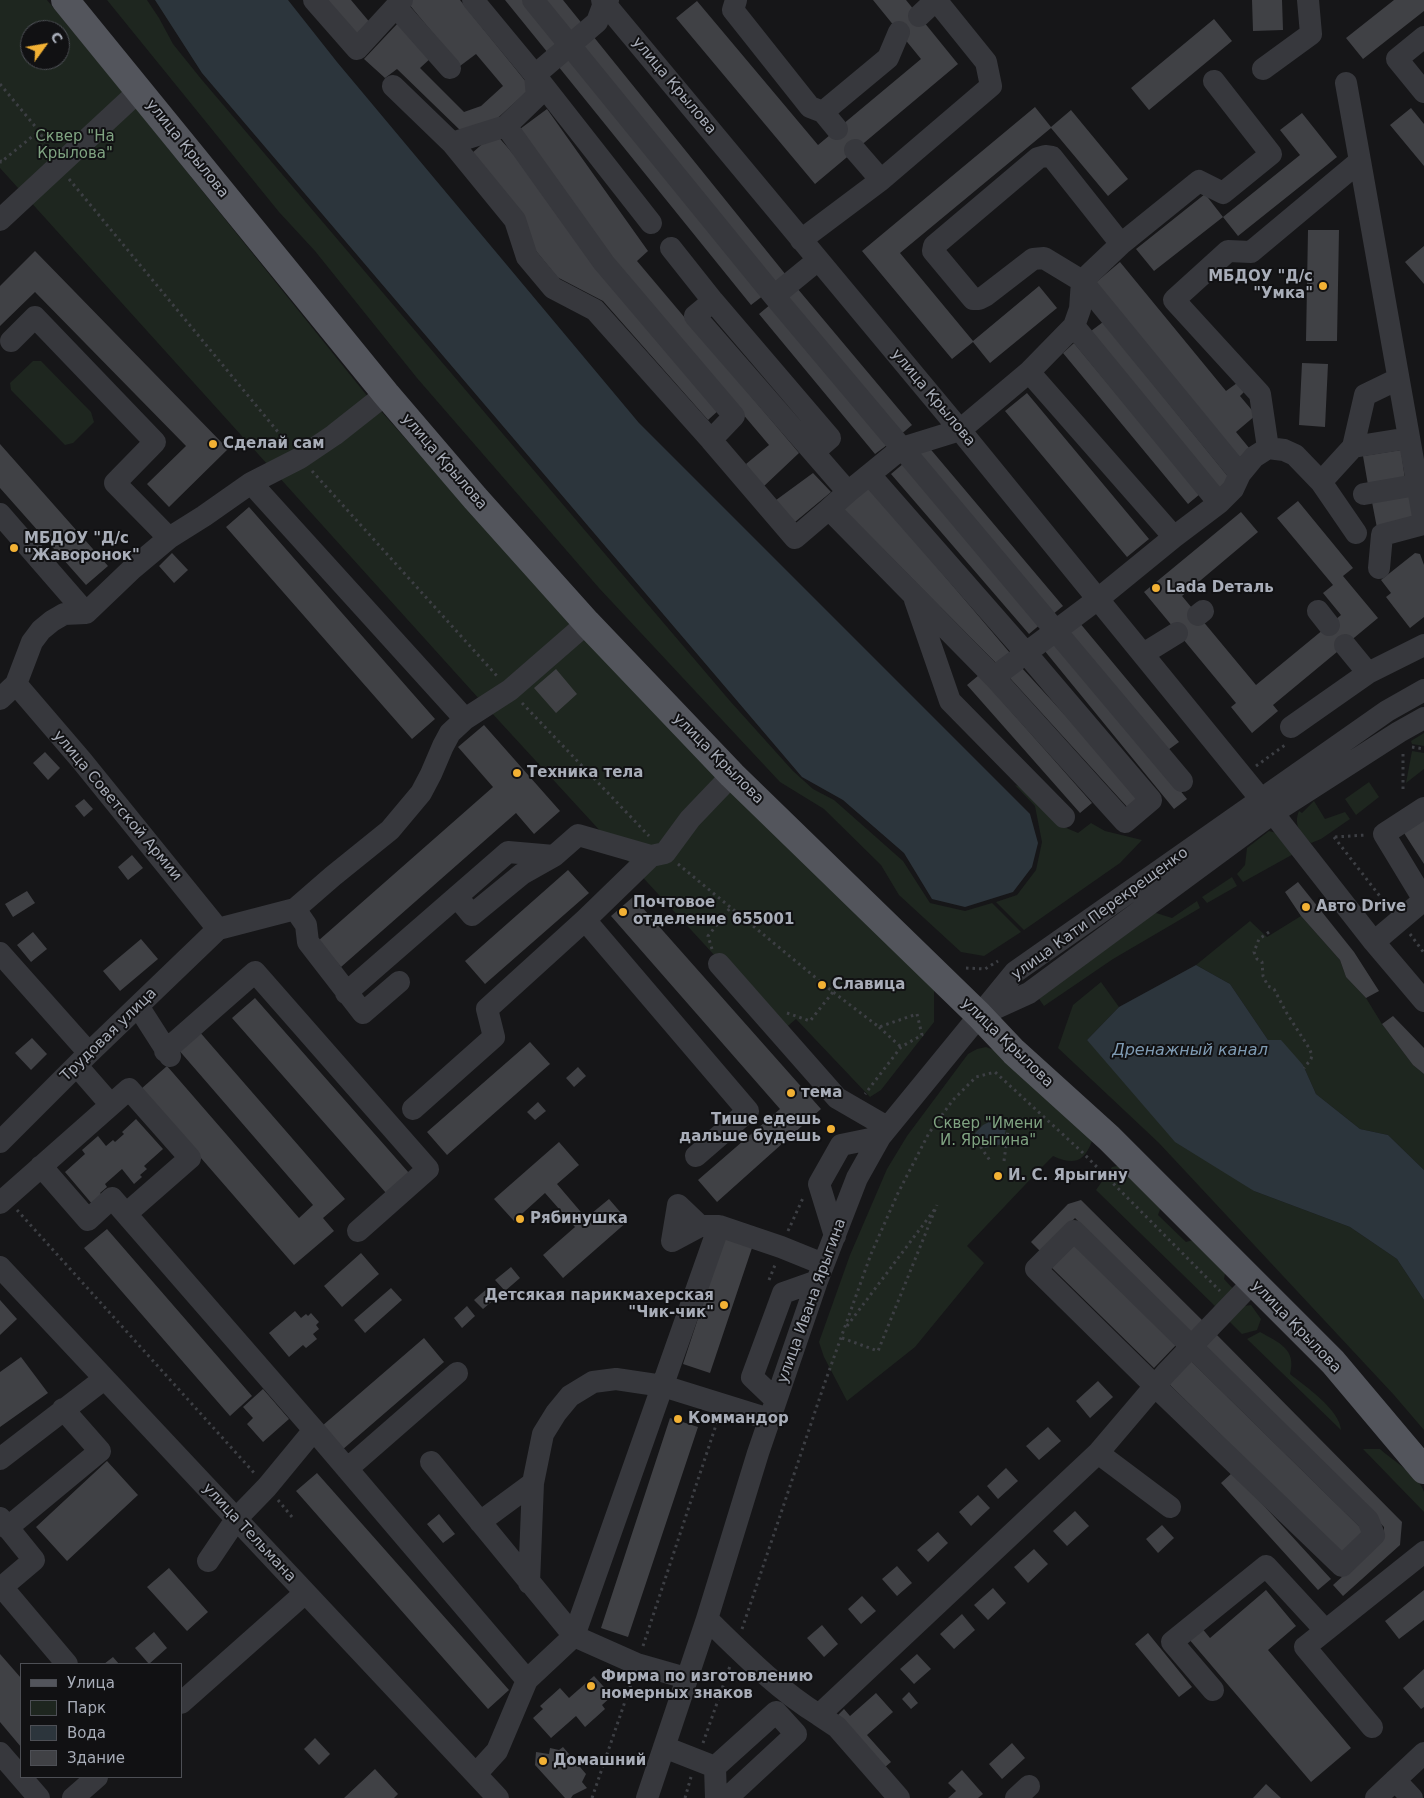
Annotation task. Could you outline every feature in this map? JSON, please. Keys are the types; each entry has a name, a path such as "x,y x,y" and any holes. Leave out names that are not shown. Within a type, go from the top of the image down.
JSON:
{"main road":[{"name":"улица Крылова","path":"65,0 386,394 475,498 587,623 732,775 979,1015 1014,1052 1109,1138 1254,1282 1333,1362 1424,1470"}],"street":[{"path":"314,0 357,49 399,3 450,68"},
{"path":"473,0 535,75 651,223"},
{"path":"533,0 774,296 1182,781"},
{"path":"736,0 733,10 810,107 830,121 888,58 899,32"},
{"path":"801,240 881,180 991,86 986,62 936,0 919,16"},
{"path":"1263,69 1311,34 1308,0"},
{"path":"535,75 597,22 605,1"},
{"name":"улица Крылова","path":"605,1 960,430 1267,806 1374,942 1424,1001"},
{"path":"1424,37 1397,59 1424,92"},
{"path":"452,143 506,126 537,96 535,75"},
{"path":"393,86 452,143 515,220 527,257 553,288 595,310 795,538 902,448 960,430 1029,372 1074,326 1080,309 1082,281 1121,244 1200,181 1223,194 1270,154 1214,81"},
{"path":"1346,83 1424,523 1382,535 1379,568"},
{"path":"0,220 57,165 140,90"},
{"path":"506,126 604,263 734,416 711,440"},
{"path":"855,150 881,180"},
{"path":"1121,244 1052,157 1045,156 1038,158 934,246 933,251 973,299 985,296 1033,259 1044,258 1082,281 1240,474"},
{"path":"1268,448 1260,394 1174,300 1228,251 1251,252 1360,161"},
{"path":"671,248 713,301 830,438 814,452 848,492"},
{"path":"774,296 818,260"},
{"path":"11,341 35,317 156,442 115,483 169,538"},
{"path":"1074,326 1219,503"},
{"path":"1029,372 1174,537"},
{"path":"1321,482 1353,447 1365,395 1398,379"},
{"path":"0,700 16,684 32,642 41,630 64,614 86,612 169,538 251,483 300,458 334,436 386,394"},
{"path":"1353,447 1409,438"},
{"path":"994,677 1098,599 1219,503 1233,489 1240,474 1254,457 1268,448 1284,450 1295,455 1321,482 1356,533"},
{"path":"829,509 994,677 1125,822 1151,800 1026,652 870,475"},
{"path":"251,483 465,719"},
{"path":"1364,494 1416,485"},
{"path":"0,514 86,612"},
{"path":"913,594 950,701 1064,817"},
{"path":"218,929 295,909 390,830 421,793 450,734 465,719 510,690 587,623"},
{"path":"1143,654 1177,633"},
{"path":"1345,645 1368,674"},
{"path":"1291,728 1368,674 1424,645"},
{"name":"улица Советской Армии","path":"16,684 82,761 218,929"},
{"name":"улица Кати Перекрещенко","path":"979,1015 1029,993 1387,710 1424,690"},
{"name":"улица Кати Перекрещенко","path":"1267,806 1424,718"},
{"path":"414,1110 494,1037 487,1009 658,854 732,775"},
{"path":"1374,942 1424,900 1384,834 1424,808"},
{"path":"346,993 508,852 554,856 578,835 658,854"},
{"path":"295,909 306,925 308,942 363,1013 400,982"},
{"path":"584,920 748,1111 696,1156"},
{"name":"Трудовая улица","path":"0,1142 218,929"},
{"path":"0,953 83,1059 111,1105"},
{"path":"719,964 837,1098 883,1132"},
{"path":"138,1006 168,1053 255,972 428,1169 358,1230"},
{"name":"улица Ивана Ярыгина","path":"647,1798 707,1619 773,1409 820,1272 857,1178 883,1132 979,1015"},
{"path":"3,1200 129,1089 190,1158 126,1214"},
{"path":"834,1236 819,1184 842,1145 883,1132"},
{"path":"41,1166 88,1220 112,1198 314,1430 527,1680"},
{"path":"476,1774 497,1751 527,1680 574,1636 663,1386 709,1226 781,1247 820,1272 783,1293 752,1377 773,1409"},
{"path":"1074,1231 1368,1520 1374,1535 1342,1566 1155,1386 1036,1269 1074,1231"},
{"name":"улица Тельмана","path":"0,1267 498,1798"},
{"path":"819,1715 1098,1453 1155,1386 1254,1282"},
{"path":"347,1469 457,1373"},
{"path":"0,1459 104,1379"},
{"path":"529,1583 533,1483 543,1434 556,1413 570,1396 593,1382 616,1379 663,1386 773,1409"},
{"path":"63,1409 100,1452 4,1523 34,1560 2,1588 66,1663"},
{"path":"208,1561 237,1518 267,1487 314,1430"},
{"path":"1098,1453 1170,1507"},
{"path":"431,1462 574,1636 637,1664 686,1678"},
{"path":"480,1522 533,1483"},
{"path":"1372,1727 1305,1647 1424,1552"},
{"path":"1213,1690 1172,1642 1266,1566 1325,1630"},
{"path":"182,1702 305,1593"},
{"path":"707,1619 736,1648 796,1701 837,1727 899,1798"},
{"path":"706,1763 776,1712 796,1734 727,1798"},
{"path":"664,1747 706,1763"},
{"path":"1376,1798 1424,1752"},
{"path":"0,1753 20,1776"},
{"path":"706,1763 716,1798"},
{"path":"22,1778 39,1798"},
{"path":"73,1798 96,1778"},
{"path":"1395,1780 1412,1798"}],"path":[{"path":"0,84 39,131 57,165 300,458 658,854 730,908 879,1027 901,1047"},
{"path":"0,160 1,162 39,131"},
{"path":"1407,746 1424,749"},
{"path":"1403,751 1403,789"},
{"path":"1334,837 1424,953"},
{"path":"1269,932 1259,939 1254,952 1257,959 1262,962 1263,976 1274,990 1309,1048 1312,1055 1304,1068"},
{"path":"879,1027 916,1014"},
{"path":"685,1798 706,1763 736,1648 811,1423 871,1254 898,1193 929,1133 953,1100 976,1077 995,1072 1082,1152 1233,1304"},
{"path":"1004,1161 1008,1130"},
{"path":"973,1136 991,1162"},
{"path":"3,1200 267,1487 292,1517"},
{"path":"842,1338 878,1351 938,1205 845,1328"}],"green space":[{"name":"Сквер \"На Крылова\"","path":"0,0 47,0 63,20 20,20 20,70 70,70 70,28 364,392 567,620 934,987 934,1022 881,1090 870,1097 796,1019 783,1030 490,711 0,168"},
{"path":"107,0 147,0 173,44 202,80 730,701 793,771 813,789 834,800 903,861 930,903 965,911 992,903 1021,932 984,956 961,952 899,895 881,865 824,809 780,782 599,588 417,378 315,251 279,212"},
{"path":"33,361 41,361 91,412 94,422 73,443 65,445 11,390 10,383"},
{"path":"1424,733 1424,746 1412,744 1411,741"},
{"path":"1412,751 1424,753 1424,769 1406,783"},
{"path":"1369,782 1379,797 1356,815 1345,799"},
{"path":"1015,785 1032,790 1064,827 1078,833 1091,823 1105,831 1142,840 1120,863 1024,930 996,902 1017,895 1036,870 1042,842 1035,806"},
{"path":"1314,801 1325,819 1345,812 1350,819 1321,839 1311,843 1301,833 1297,816 1299,811 1302,813"},
{"path":"1269,831 1280,834 1297,852 1243,882 1237,874 1245,865 1247,848"},
{"path":"1232,877 1237,886 1207,903 1202,897"},
{"path":"1197,901 1200,908 1113,959 1044,1006 1037,996 1153,912 1172,918"},
{"path":"1301,916 1340,960 1346,977 1366,998 1382,1024 1413,1065 1424,1074 1424,1170 1388,1135 1360,1129 1316,1094 1303,1065 1268,1040 1230,984 1196,965 1250,921 1267,937"},
{"path":"1101,982 1119,1007 1087,1040 1254,1191 1350,1227 1397,1259 1424,1300 1424,1430 1394,1395 1159,1143 1058,1048 1073,1005"},
{"name":"Сквер \"Имени И. Ярыгина\"","path":"986,1047 999,1052 1088,1134 1092,1141 1085,1154 1077,1160 1066,1161 1053,1156 967,1246 984,1263 915,1347 847,1401 824,1357 819,1342 850,1255 887,1169 907,1136 968,1054"},
{"path":"1122,1165 1162,1204 1158,1215 1186,1242 1196,1239 1226,1268 1224,1279 1236,1292 1218,1309 1096,1190 1112,1167"},
{"path":"1251,1305 1261,1319 1257,1330 1242,1334 1225,1317 1237,1307"},
{"path":"1260,1332 1284,1347 1291,1358 1290,1374 1335,1414 1341,1430 1247,1339"},
{"path":"1363,1449 1380,1449 1417,1481 1424,1492 1424,1512"}],"water":[{"path":"155,0 288,0 337,62 639,423 1030,814 1038,843 1032,867 1013,892 965,907 932,899 904,853 843,800 802,777 202,73"},
{"name":"Дренажный канал","path":"1196,965 1230,984 1268,1040 1281,1040 1303,1065 1316,1094 1360,1129 1388,1135 1424,1170 1424,1300 1397,1259 1350,1227 1254,1191 1175,1142 1087,1040 1119,1007"},
{"path":"989,1122 1006,1128 1003,1144 985,1148 975,1133"}],"building":[{"path":"324,0 351,0 372,25 358,40"},
{"path":"411,0 460,0 531,88 491,124 462,132 397,69 385,78 364,59 398,23 432,57 420,68 464,112 481,106 503,86 476,54 460,66 408,3"},
{"path":"505,0 523,0 559,44 548,53"},
{"path":"545,0 563,0 584,26 573,34"},
{"path":"873,0 906,0 958,64 815,184 676,18 697,1 818,145 921,59"},
{"path":"1252,0 1282,0 1283,30 1253,31"},
{"path":"1394,0 1424,0 1424,11 1363,59 1346,38"},
{"path":"1214,19 1232,41 1149,110 1131,88"},
{"path":"593,36 786,275 773,286 580,46"},
{"path":"571,56 764,295 751,305 558,66"},
{"path":"1035,107 1051,127 1071,110 1128,179 1108,196 1051,128 900,253 973,341 1039,286 1057,308 990,363 973,342 952,359 862,251"},
{"path":"1411,108 1424,124 1424,166 1390,125"},
{"path":"547,109 648,251 637,261 799,453 762,488 746,464 769,445 604,250 520,129"},
{"path":"1302,113 1337,157 1238,236 1223,217 1300,155 1280,130"},
{"path":"495,133 556,203 720,409 708,420 603,301 557,277 536,251 472,153"},
{"path":"1205,194 1223,217 1154,271 1136,249"},
{"name":"МБДОУ \"Д/с \"Умка\"","path":"1308,230 1339,230 1337,341 1306,341"},
{"path":"1424,246 1424,284 1405,262"},
{"path":"35,251 228,449 169,507 147,484 186,446 35,292 0,326 0,286"},
{"path":"1120,262 1226,391 1237,383 1244,392 1240,396 1256,415 1236,432 1250,449 1238,459 1094,284"},
{"path":"797,288 912,425 899,436 784,299"},
{"path":"771,304 887,445 875,454 759,314"},
{"path":"1103,322 1230,479 1218,489 1091,331"},
{"path":"1074,343 1200,494 1188,504 1063,353"},
{"path":"1302,363 1328,364 1325,427 1299,425"},
{"path":"1027,393 1149,539 1127,557 1005,411"},
{"path":"0,444 108,566 86,585 0,488"},
{"path":"927,445 1063,606 1052,615 916,454"},
{"path":"1401,450 1405,479 1368,485 1363,456"},
{"path":"904,463 1042,623 1029,634 891,474"},
{"path":"813,473 831,492 795,522 772,503"},
{"path":"869,487 1010,653 997,664 843,509"},
{"path":"1409,495 1414,520 1377,528 1372,502"},
{"path":"1298,501 1353,568 1343,576 1378,618 1273,705 1278,711 1252,733 1231,707 1236,703 1144,592 1241,512 1258,532 1182,596 1256,685 1341,615 1323,593 1333,585 1277,518"},
{"path":"249,507 435,719 412,739 226,527"},
{"path":"172,553 188,570 174,583 159,566"},
{"path":"1415,553 1420,554 1424,565 1424,617 1410,628 1386,597 1391,593 1381,580"},
{"path":"1079,622 1179,742 1168,750 1068,631"},
{"path":"1057,638 1187,799 1174,809 1044,650"},
{"path":"1021,667 1141,798 1129,809 1009,677"},
{"path":"556,669 577,694 556,713 534,688"},
{"path":"979,675 1092,803 1080,813 967,685"},
{"path":"484,725 560,811 534,834 516,813 341,967 318,941 493,787 458,747"},
{"path":"45,752 60,768 48,780 33,763"},
{"path":"84,799 93,809 84,817 75,806"},
{"path":"1424,820 1424,864 1404,833"},
{"path":"132,855 143,868 128,880 118,867"},
{"path":"568,870 589,893 485,984 465,961"},
{"path":"1298,882 1354,952 1379,991 1366,998 1346,977 1340,960 1301,916 1285,892"},
{"path":"27,891 35,903 13,917 5,904"},
{"path":"633,897 821,1109 717,1202 698,1180 780,1109 611,916"},
{"path":"33,932 47,949 31,962 17,945"},
{"path":"141,939 158,959 120,991 103,971"},
{"path":"255,998 409,1173 386,1193 232,1018"},
{"path":"1393,1016 1424,1048 1424,1074 1413,1065 1382,1024"},
{"path":"198,1030 345,1199 323,1218 334,1231 294,1265 141,1089 167,1066 299,1218 313,1205 177,1048"},
{"path":"32,1038 47,1054 31,1070 15,1053"},
{"path":"530,1042 550,1064 447,1155 427,1132"},
{"path":"578,1067 586,1076 574,1087 566,1078"},
{"path":"538,1102 546,1111 535,1120 527,1112"},
{"path":"136,1119 163,1149 144,1166 147,1169 134,1184 122,1169 105,1184 107,1187 100,1193 103,1196 93,1205 65,1172 85,1154 82,1150 98,1136 106,1146 113,1140 115,1142 124,1134 122,1132"},
{"path":"559,1142 579,1165 557,1184 586,1218 609,1199 628,1221 563,1278 543,1255 575,1227 545,1193 514,1221 494,1199"},
{"path":"1081,1200 1204,1322 1192,1334 1075,1218 1041,1252 1031,1242 1068,1204"},
{"path":"107,1229 252,1396 230,1416 84,1248"},
{"path":"726,1233 754,1242 710,1373 683,1364"},
{"path":"1072,1241 1177,1344 1154,1368 1049,1265"},
{"path":"361,1253 379,1274 342,1307 324,1286"},
{"path":"511,1267 520,1278 505,1291 495,1280"},
{"path":"489,1287 497,1297 483,1309 474,1300"},
{"path":"391,1288 402,1300 365,1333 354,1320"},
{"path":"0,1300 17,1319 0,1335"},
{"path":"467,1306 475,1316 462,1328 454,1318"},
{"path":"295,1311 301,1318 311,1313 319,1322 316,1325 319,1329 313,1334 317,1339 306,1348 303,1345 289,1357 269,1333"},
{"path":"1215,1333 1402,1522 1400,1545 1343,1596 1333,1585 1384,1539 1384,1527 1203,1345"},
{"path":"424,1338 444,1362 342,1450 322,1426"},
{"path":"21,1357 48,1393 0,1427 0,1372"},
{"path":"1189,1359 1364,1531 1342,1554 1167,1382"},
{"path":"1098,1381 1113,1397 1090,1418 1076,1401"},
{"path":"263,1389 289,1419 263,1442 247,1424 253,1418 243,1407"},
{"path":"670,1418 698,1427 628,1637 601,1628"},
{"path":"1048,1427 1061,1441 1039,1460 1026,1446"},
{"path":"107,1461 138,1495 67,1561 36,1527"},
{"path":"1006,1468 1018,1481 998,1499 987,1486"},
{"path":"1233,1472 1331,1579 1318,1590 1221,1483"},
{"path":"317,1473 509,1690 488,1709 296,1491"},
{"path":"978,1495 990,1508 971,1526 959,1512"},
{"path":"1075,1511 1089,1526 1067,1546 1053,1531"},
{"path":"439,1514 455,1534 443,1543 427,1524"},
{"path":"1162,1525 1174,1538 1158,1553 1146,1539"},
{"path":"938,1532 948,1543 928,1562 917,1550"},
{"path":"1034,1549 1048,1564 1028,1583 1014,1567"},
{"path":"897,1566 912,1583 897,1596 882,1579"},
{"path":"169,1568 208,1612 187,1631 147,1587"},
{"path":"993,1588 1006,1603 988,1620 974,1605"},
{"path":"1266,1590 1296,1626 1268,1650 1351,1748 1311,1782 1188,1638 1201,1627 1210,1638"},
{"path":"1424,1590 1424,1620 1399,1639 1385,1621"},
{"path":"862,1596 876,1611 861,1624 848,1609"},
{"path":"962,1614 975,1630 954,1649 940,1634"},
{"path":"822,1625 838,1644 824,1657 807,1638"},
{"path":"154,1632 167,1648 148,1663 135,1648"},
{"path":"1148,1633 1192,1687 1179,1697 1135,1644"},
{"path":"0,1654 20,1677 20,1746 0,1722"},
{"path":"917,1654 931,1669 914,1684 900,1669"},
{"path":"113,1657 118,1663 105,1663"},
{"path":"1424,1669 1424,1707 1421,1709 1403,1688"},
{"path":"594,1676 612,1696 602,1705 605,1709 585,1727 576,1716 551,1738 533,1718 543,1709 540,1706 560,1688 569,1698"},
{"path":"909,1692 918,1703 911,1709 902,1699"},
{"path":"876,1693 893,1712 867,1735 891,1762 885,1767 838,1715 844,1709 850,1716"},
{"path":"315,1738 330,1754 319,1765 304,1749"},
{"path":"1012,1743 1025,1758 1002,1779 989,1764"},
{"path":"563,1747 586,1774 582,1782 587,1788 571,1798 565,1798 535,1765 536,1752 549,1754 550,1748 559,1750"},
{"path":"375,1769 398,1794 394,1798 344,1798"},
{"path":"962,1770 983,1794 978,1798 948,1798 956,1791 948,1783"},
{"path":"1266,1784 1281,1798 1253,1798"}],"place":[{"name":"МБДОУ \"Д/с \"Умка\"","path":"1323,286"},
{"name":"Сделай сам","path":"213,444"},
{"name":"МБДОУ \"Д/с \"Жаворонок\"","path":"14,548"},
{"name":"Lada Dеталь","path":"1156,588"},
{"name":"Техника тела","path":"517,773"},
{"name":"Авто Drive","path":"1306,907"},
{"name":"Почтовое отделение 655001","path":"623,912"},
{"name":"Славица","path":"822,985"},
{"name":"тема","path":"791,1093"},
{"name":"Тише едешь дальше будешь","path":"831,1129"},
{"name":"И. С. Ярыгину","path":"998,1176"},
{"name":"Рябинушка","path":"520,1219"},
{"name":"Детсякая парикмахерская \"Чик-чик\"","path":"724,1305"},
{"name":"Коммандор","path":"678,1419"},
{"name":"Фирма по изготовлению номерных знаков","path":"591,1686"},
{"name":"Домашний","path":"543,1761"}]}
